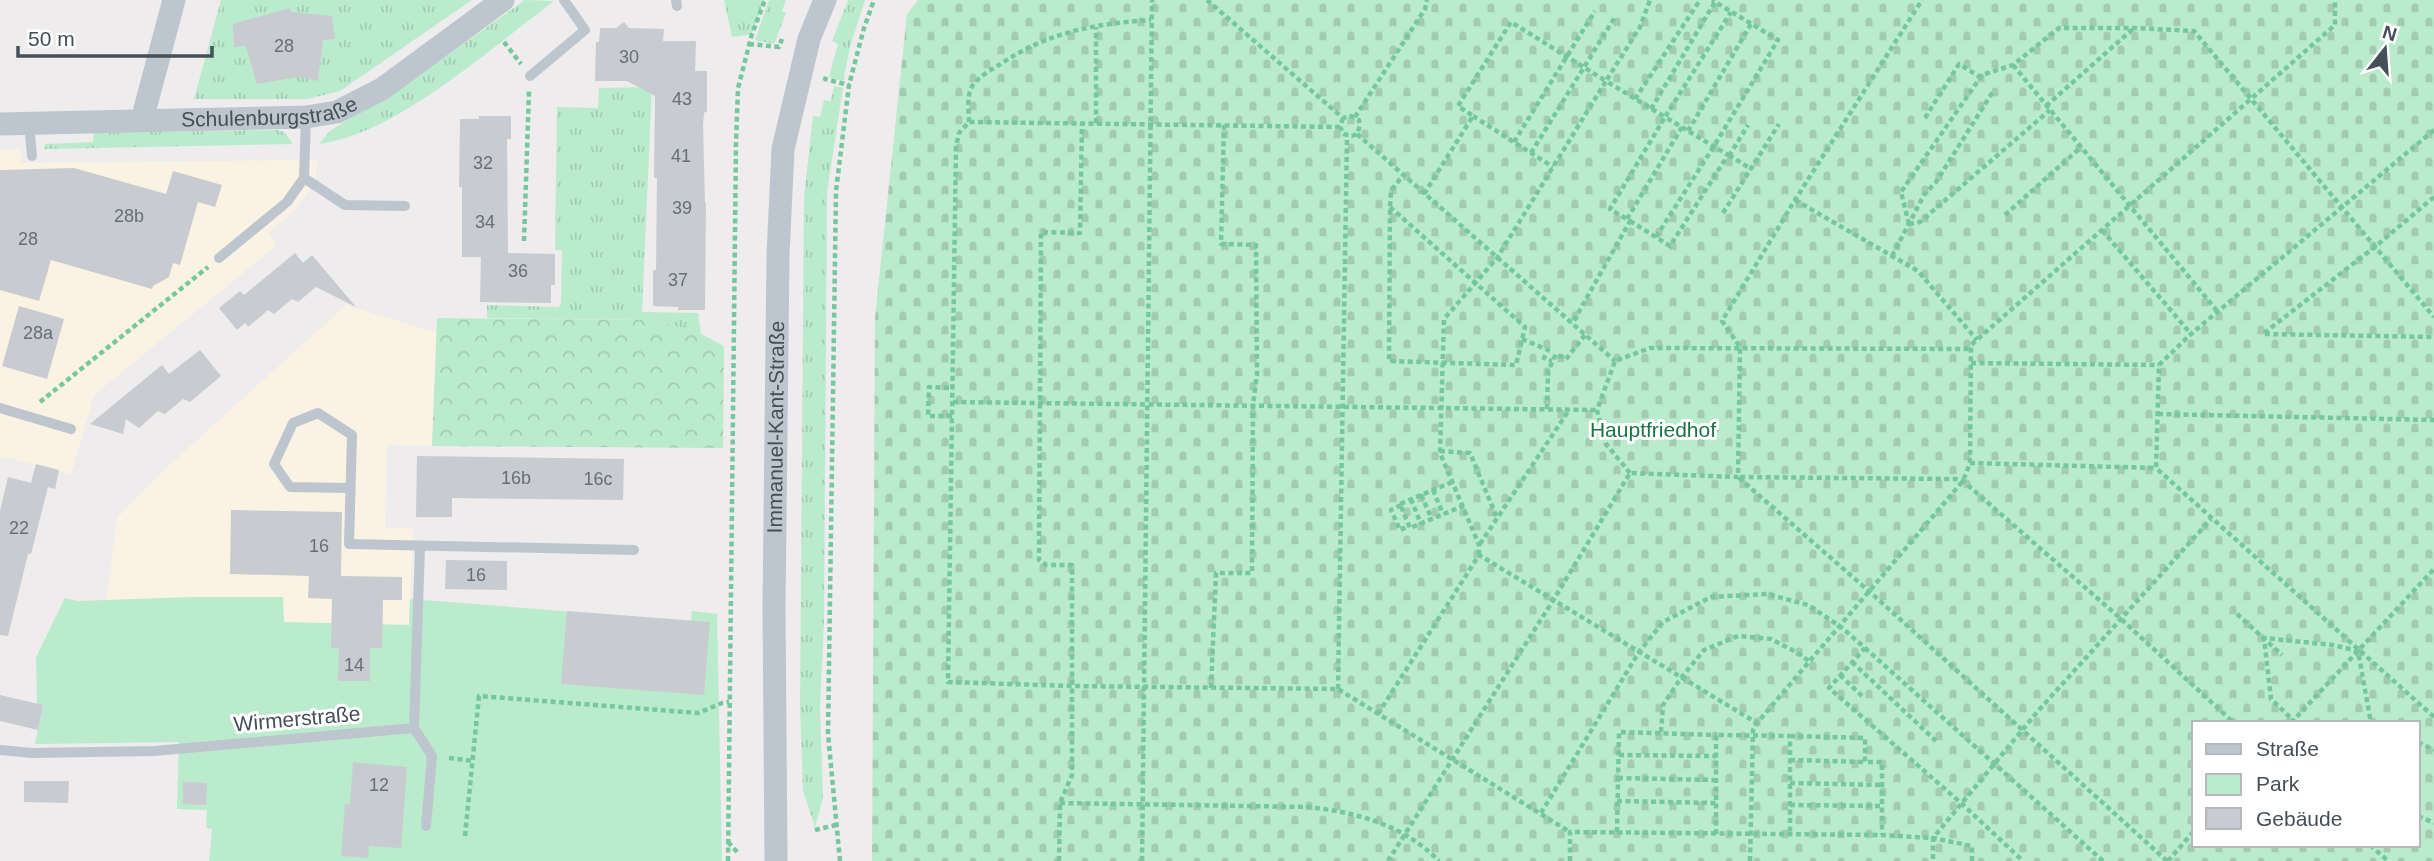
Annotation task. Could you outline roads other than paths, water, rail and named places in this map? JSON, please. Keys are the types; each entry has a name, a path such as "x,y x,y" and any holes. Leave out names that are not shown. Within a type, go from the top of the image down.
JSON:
{"street":[{"path":"142,120 174,0"},
{"name":"Schulenburgstraße","path":"0,124 306,117 337,112 382,89 503,0"},
{"name":"Immanuel-Kant-Straße","path":"776,861 778,256 783,149 809,38 825,0"}],"lane":[{"path":"530,76 585,30 564,0"},
{"path":"219,258 287,202 304,178 306,117"},
{"path":"29,123 32,156"},
{"path":"304,178 345,205 405,206"},
{"path":"0,408 71,429"},
{"path":"350,488 290,487 274,464 293,423 318,413 352,435 349,544 634,550"},
{"path":"420,546 414,728 432,757 426,826"},
{"name":"Wirmerstraße","path":"0,750 32,753 154,751 414,728"}],"park label":[{"name":"Hauptfriedhof","path":"1653,430"}]}
